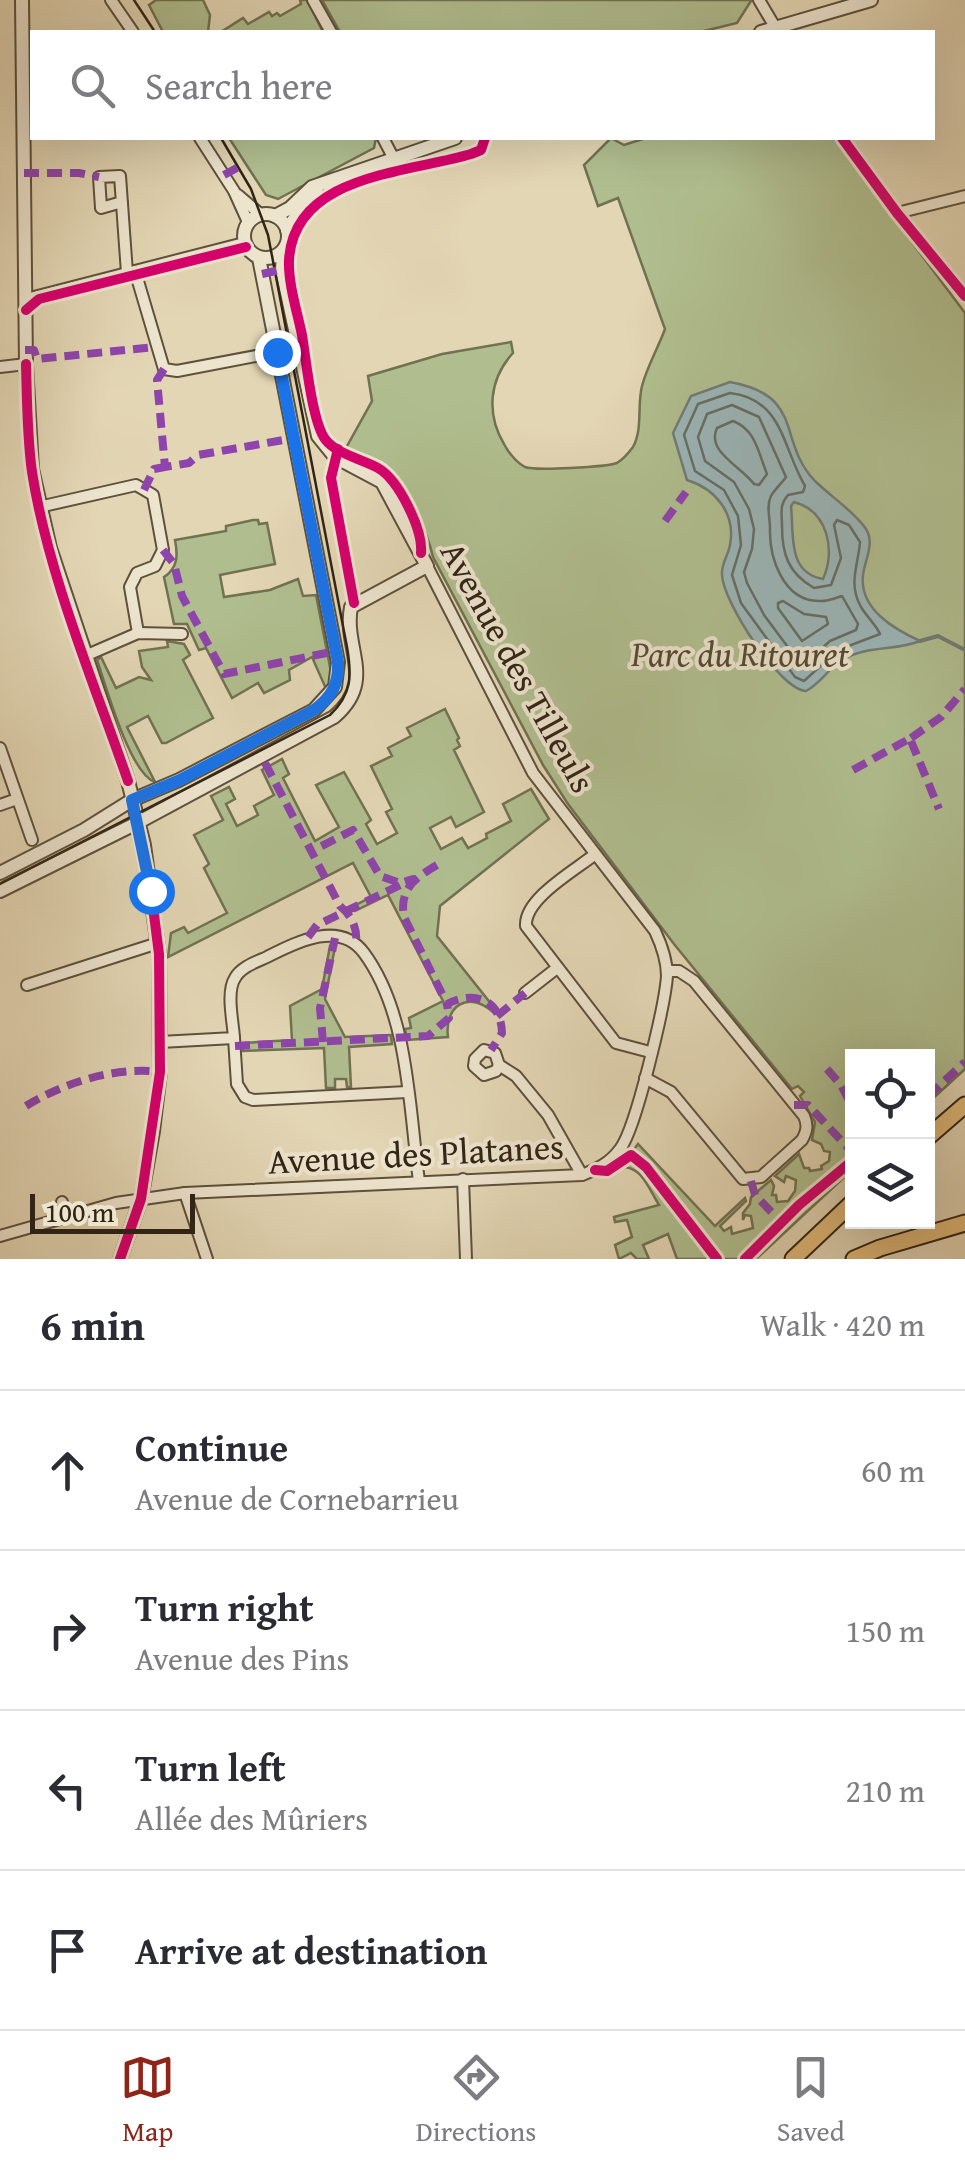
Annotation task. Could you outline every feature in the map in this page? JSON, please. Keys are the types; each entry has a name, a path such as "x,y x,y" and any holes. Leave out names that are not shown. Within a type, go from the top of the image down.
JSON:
{"highway":[{"path":"935,1132 965,1105"},
{"path":"793,1259 845,1211"},
{"path":"854,1259 965,1223"}],"street":[{"path":"22,0 26,364 32,470 39,507 132,800 158,943 160,1042 152,1131 141,1198 120,1259"},
{"path":"112,0 132,30"},
{"path":"313,0 331,30"},
{"path":"759,0 777,30 871,0"},
{"path":"201,140 234,191 248,222 244,243 258,258 273,258 282,252 288,240 287,230 298,213 332,179"},
{"path":"384,140 394,159"},
{"path":"248,222 290,208 312,187 450,140"},
{"path":"843,140 965,296"},
{"path":"234,191 287,230"},
{"path":"897,213 965,196"},
{"path":"122,202 131,272 164,369 177,371 277,352"},
{"path":"26,298 244,243"},
{"name":"Avenue des Tilleuls","path":"282,252 282,270 315,425 324,445 335,458 382,482 534,773 655,931 667,970"},
{"path":"0,873 84,830 132,800 180,780 314,710 335,688 338,662 258,258"},
{"path":"0,367 26,364"},
{"path":"39,507 136,485 153,494 163,550 155,566 137,572 130,587 138,633"},
{"path":"0,890 138,823 330,720 346,705 356,682 350,610 354,603 427,566"},
{"path":"85,656 138,633 182,634"},
{"path":"0,748 32,840"},
{"path":"0,805 18,799"},
{"path":"594,855 532,904 526,917 531,935 616,1042 650,1052"},
{"path":"407,1092 252,1100 239,1092 232,987 242,970 308,937 321,935 345,940 364,953 394,1010 407,1092 420,1182"},
{"path":"27,985 158,943"},
{"path":"526,993 557,968"},
{"path":"645,1078 671,1092 743,1180 761,1178 806,1132 804,1116 694,981 678,971 667,970"},
{"name":"Avenue des Platanes","path":"0,1236 141,1198 185,1193 582,1175 609,1162 621,1149 633,1124 667,970"},
{"path":"160,1042 234,1038"},
{"path":"500,1066 516,1076 548,1115 582,1175"},
{"path":"463,1179 466,1259"},
{"path":"185,1193 206,1259"},
{"path":"62,1202 66,1218"}],"green space":[{"path":"156,0 203,0 210,15 208,30 162,30 149,5"},
{"path":"300,0 307,0 322,30 224,30 243,18 248,24 269,12 280,16 301,4"},
{"path":"322,0 751,1 737,23 708,30 339,30"},
{"path":"230,140 376,140 374,148 278,199 266,195"},
{"name":"Parc du Ritouret","path":"609,140 624,145 640,140 835,140 965,313 965,1069 935,1097 935,1049 845,1049 845,1176 756,1259 677,1259 668,1234 643,1245 649,1259 637,1259 631,1253 619,1259 615,1245 632,1237 627,1220 615,1222 614,1217 659,1205 639,1174 621,1167 638,1144 715,1226 745,1198 720,1226 724,1231 731,1227 732,1234 753,1228 751,1216 745,1215 743,1220 743,1213 751,1197 771,1180 777,1202 788,1201 796,1180 786,1176 784,1182 775,1176 799,1154 804,1168 810,1171 822,1169 830,1152 812,1140 815,1122 800,1096 804,1092 798,1086 792,1089 674,944 568,804 543,765 433,557 422,524 397,477 385,466 346,448 372,401 368,376 442,354 511,342 513,353 495,385 493,409 498,433 519,463 542,469 599,466 617,463 630,451 638,433 642,386 665,329 618,198 598,206 584,165"},
{"path":"253,520 267,523 275,564 220,575 224,597 270,590 298,579 303,596 316,595 332,677 327,691 312,657 289,670 290,680 264,693 258,683 232,698 206,648 199,650 187,624 174,624 164,577 176,561 175,540 226,531 226,526"},
{"path":"167,641 184,644 190,655 183,660 213,718 166,743 162,743 148,716 127,727 155,782 146,776 128,747 97,660 101,657 116,688 139,677 151,680 142,667 139,651 168,647"},
{"path":"445,709 459,738 460,746 454,750 484,812 456,827 451,817 430,828 441,849 462,838 468,848 487,838 486,834 511,821 503,804 531,789 549,819 440,906 437,936 496,1010 467,1002 450,1017 448,1037 407,1040 409,1018 443,1001 388,895 355,911 352,907 371,897 353,863 168,957 171,933 184,927 188,933 227,913 204,868 209,864 194,835 223,820 211,796 229,787 235,799 226,804 237,826 258,815 254,806 274,795 262,770 282,759 289,774 283,778 315,841 339,827 316,785 344,772 371,820 366,824 377,844 397,833 386,812 392,809 371,766 392,756 388,748 411,736 407,728"},
{"path":"330,946 335,947 325,999 345,1037 391,1035 392,1044 349,1047 351,1087 347,1087 346,1079 335,1079 335,1088 326,1088 324,1048 243,1051 243,1043 292,1040 290,1006 322,989"}],"water":[{"path":"730,382 770,398 786,421 803,466 862,523 869,535 863,587 872,608 889,624 920,641 852,655 806,691 782,676 742,623 725,588 722,571 731,534 727,513 715,496 687,480 673,433 691,396","holes":["794,502 806,507 822,523 829,545 823,579 803,569 795,551 791,506"]}],"waterway":[{"path":"920,641 938,636 965,650"}],"tram line":[{"path":"134,0 154,30"},
{"path":"0,884 330,715 346,692 350,676 347,647 268,235 251,189 222,140"}],"marked path":[{"path":"224,175 244,164"},
{"path":"24,173 99,177"},
{"path":"262,274 289,268"},
{"path":"25,350 34,350 37,359 155,347"},
{"path":"164,369 157,380 165,467 189,463 198,455 295,438"},
{"path":"144,490 154,469 165,467"},
{"path":"665,521 686,492"},
{"path":"163,550 174,564 182,596 224,674 336,651"},
{"path":"911,738 941,717 965,689"},
{"path":"853,770 907,740"},
{"path":"911,741 939,809"},
{"path":"265,763 340,906 353,923 356,945"},
{"path":"308,937 317,925 413,879 400,883 380,876 353,830 312,851"},
{"path":"437,865 410,885 404,899 404,917 447,1004 476,998 497,1012 502,1033 491,1050"},
{"path":"323,1042 320,1008 335,938"},
{"path":"497,1016 525,993"},
{"path":"235,1046 428,1036 449,1018 447,1004"},
{"path":"935,1090 965,1062"},
{"path":"827,1069 845,1093"},
{"path":"26,1106 90,1078 160,1072"},
{"path":"794,1105 808,1105 845,1145"},
{"path":"751,1181 755,1195 782,1223"}],"cycle path":[{"path":"421,553 414,519 394,483 378,468 336,449 320,430 291,288 289,260 296,232 311,210 332,194 387,173 471,154 481,150 484,140"},
{"path":"843,140 965,296"},
{"path":"26,310 39,299 246,247"},
{"path":"26,364 29,445 39,511 73,628 128,781"},
{"path":"338,449 331,478 354,603"},
{"path":"120,1259 141,1199 160,1072 159,954 137,823"},
{"path":"595,1170 607,1171 631,1155 646,1167 717,1259"},
{"path":"745,1259 799,1205 845,1167"}],"route":[{"path":"151,891 132,800 180,780 314,710 330,696 337,683 338,662 277,352"}]}
